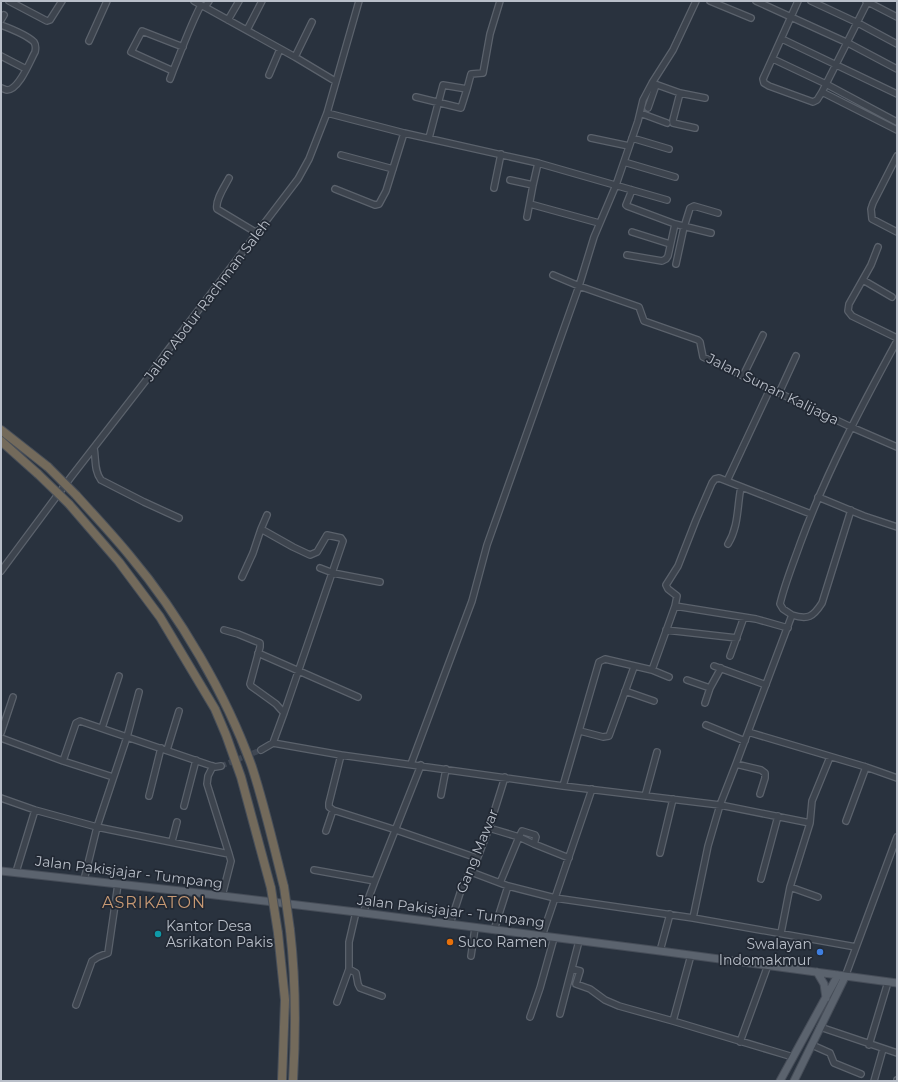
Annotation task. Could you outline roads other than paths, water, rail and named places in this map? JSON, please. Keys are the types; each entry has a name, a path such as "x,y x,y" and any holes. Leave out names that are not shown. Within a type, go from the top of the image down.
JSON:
{"highway":[{"path":"1,430 48,467 76,495 131,556 172,612 205,666 230,715 252,767 265,809 284,887 290,930 295,1010 293,1081"},
{"path":"1,441 69,504 119,562 160,617 214,709 226,735 241,777 271,888 278,932 285,1000 282,1081"}],"main road":[{"name":"Jalan Pakisjajar - Tumpang","path":"1,871 450,924 897,983"},
{"path":"817,972 824,984 826,998"},
{"path":"780,1081 838,975"},
{"path":"794,1081 845,977"}],"street":[{"path":"9,1 47,21 50,20 62,1"},
{"path":"89,41 107,1"},
{"path":"194,1 335,81"},
{"path":"170,79 193,21 203,6 209,1"},
{"path":"228,20 239,1"},
{"path":"246,30 262,1"},
{"name":"Jalan Abdur Rachman Saleh","path":"1,572 62,488 298,179 309,158 327,113 359,1"},
{"path":"416,97 461,108 470,74 483,73 490,34 500,1"},
{"path":"411,764 472,601 487,545 579,286 599,223 616,185 644,100 673,50 696,1"},
{"path":"710,1 750,18"},
{"path":"756,1 848,43 897,68"},
{"path":"798,1 763,79 769,86 810,102 815,102 822,92 858,23 867,1 897,18"},
{"path":"811,1 858,23 897,44"},
{"path":"295,57 312,22"},
{"path":"1,25 35,44 35,52 18,83 8,90 1,88"},
{"path":"173,71 132,54 132,51 142,31 183,47"},
{"path":"782,39 897,94"},
{"path":"269,75 280,49"},
{"path":"1,56 26,69"},
{"path":"773,59 826,84 897,122"},
{"path":"654,84 680,93 705,98"},
{"path":"648,108 654,84"},
{"path":"429,138 443,85 467,89"},
{"path":"822,92 897,130"},
{"path":"680,93 673,123 695,128"},
{"path":"327,113 404,133 538,163 667,200"},
{"path":"640,113 667,123"},
{"path":"335,189 375,205 379,204 386,191 404,133"},
{"path":"591,138 629,146"},
{"path":"632,138 669,149"},
{"path":"494,188 501,154"},
{"path":"341,155 393,170"},
{"path":"897,156 871,208 872,219 897,232"},
{"path":"624,162 676,177"},
{"path":"527,217 538,163"},
{"path":"229,178 216,206 217,209 257,233"},
{"path":"510,180 533,185"},
{"path":"632,190 626,205 627,206 684,227 712,233"},
{"path":"530,204 599,223"},
{"path":"676,264 684,227 691,207 694,206 718,213"},
{"path":"628,255 662,261 666,259 675,224"},
{"path":"632,232 670,244"},
{"path":"878,247 871,265 847,308 849,314 897,338"},
{"path":"553,275 579,286"},
{"path":"863,280 892,297"},
{"name":"Jalan Sunan Kalijaga","path":"579,286 638,307 644,321 698,340 700,342 704,357 897,447"},
{"path":"743,376 763,335"},
{"path":"851,510 822,603 816,613 808,617 792,615 780,604 786,582 811,514 852,427 897,341"},
{"path":"779,393 796,356"},
{"path":"727,481 770,389"},
{"path":"94,448 96,469 101,480 179,518"},
{"path":"652,670 675,606 677,596 668,589 666,585 678,566 712,483 717,477 811,514"},
{"path":"728,544 734,533 739,507 738,498 741,487"},
{"path":"818,497 897,527"},
{"path":"242,577 253,553 267,515"},
{"path":"261,529 310,555 317,552 327,535 341,538 343,541 273,744"},
{"path":"320,568 333,573 380,582"},
{"path":"675,606 744,617 788,628"},
{"path":"693,918 708,846 720,805 792,615"},
{"path":"730,656 744,617"},
{"path":"224,630 256,640 260,643 250,684 276,704 284,713"},
{"path":"666,630 737,638"},
{"path":"258,653 358,697"},
{"path":"563,786 599,662 605,659 652,670 669,677"},
{"path":"714,666 766,685"},
{"path":"580,731 603,737 609,736 634,667"},
{"path":"705,703 710,688 721,668"},
{"path":"102,728 119,676"},
{"path":"687,680 710,688"},
{"path":"625,691 654,701"},
{"path":"84,880 97,827 127,737 140,692"},
{"path":"1,733 13,697"},
{"path":"167,750 179,711"},
{"path":"63,761 78,721 213,766 221,766"},
{"path":"706,725 745,741"},
{"path":"748,732 866,767 897,778"},
{"path":"1,738 63,761 113,777"},
{"path":"261,750 273,744 563,786 720,805 810,823"},
{"path":"149,796 161,748"},
{"path":"645,796 657,752"},
{"path":"341,755 329,807 333,810 477,858"},
{"path":"781,933 790,887 810,823 812,802 830,757"},
{"path":"184,806 196,760"},
{"path":"736,764 762,770 765,773 760,794"},
{"path":"337,1002 349,969 348,948 359,913 396,830 421,765"},
{"path":"213,766 208,776 207,784 231,862 222,896"},
{"path":"846,821 866,767"},
{"path":"440,795 446,769"},
{"name":"Gang Mawar","path":"450,924 463,884 477,858 489,828 505,777"},
{"path":"542,936 592,789"},
{"path":"1,798 35,810 97,827 172,841 229,854"},
{"path":"660,853 673,799"},
{"path":"16,872 35,810"},
{"path":"326,831 333,810"},
{"path":"762,879 778,816"},
{"path":"172,841 177,822"},
{"path":"489,828 569,858"},
{"path":"500,883 522,831 536,835 534,844"},
{"path":"845,977 897,837"},
{"path":"314,870 374,881"},
{"path":"470,872 508,886 555,898 670,914 856,947"},
{"path":"76,1005 92,961 108,953 118,884"},
{"path":"494,930 508,886"},
{"path":"790,887 818,897"},
{"path":"660,951 670,914"},
{"path":"471,956 475,928"},
{"path":"530,1017 554,938"},
{"path":"560,1014 579,941"},
{"path":"673,1021 691,955"},
{"path":"740,1042 768,965"},
{"path":"349,969 356,973 360,988 382,996"},
{"path":"572,969 580,971 576,984 590,989 605,1000 619,1006 793,1057"},
{"path":"869,1045 888,982"},
{"path":"820,1027 869,1045 897,1053"},
{"path":"812,1044 830,1053 834,1063 861,1074"},
{"path":"874,1081 883,1049"}],"tunnel":[{"path":"221,766 261,750"}],"place":[{"name":"Kantor Desa Asrikaton Pakis","path":"158,934"},
{"name":"Suco Ramen","path":"450,942"},
{"name":"Swalayan Indomakmur","path":"820,952"}],"district":[{"name":"ASRIKATON","path":"154,902"}]}
